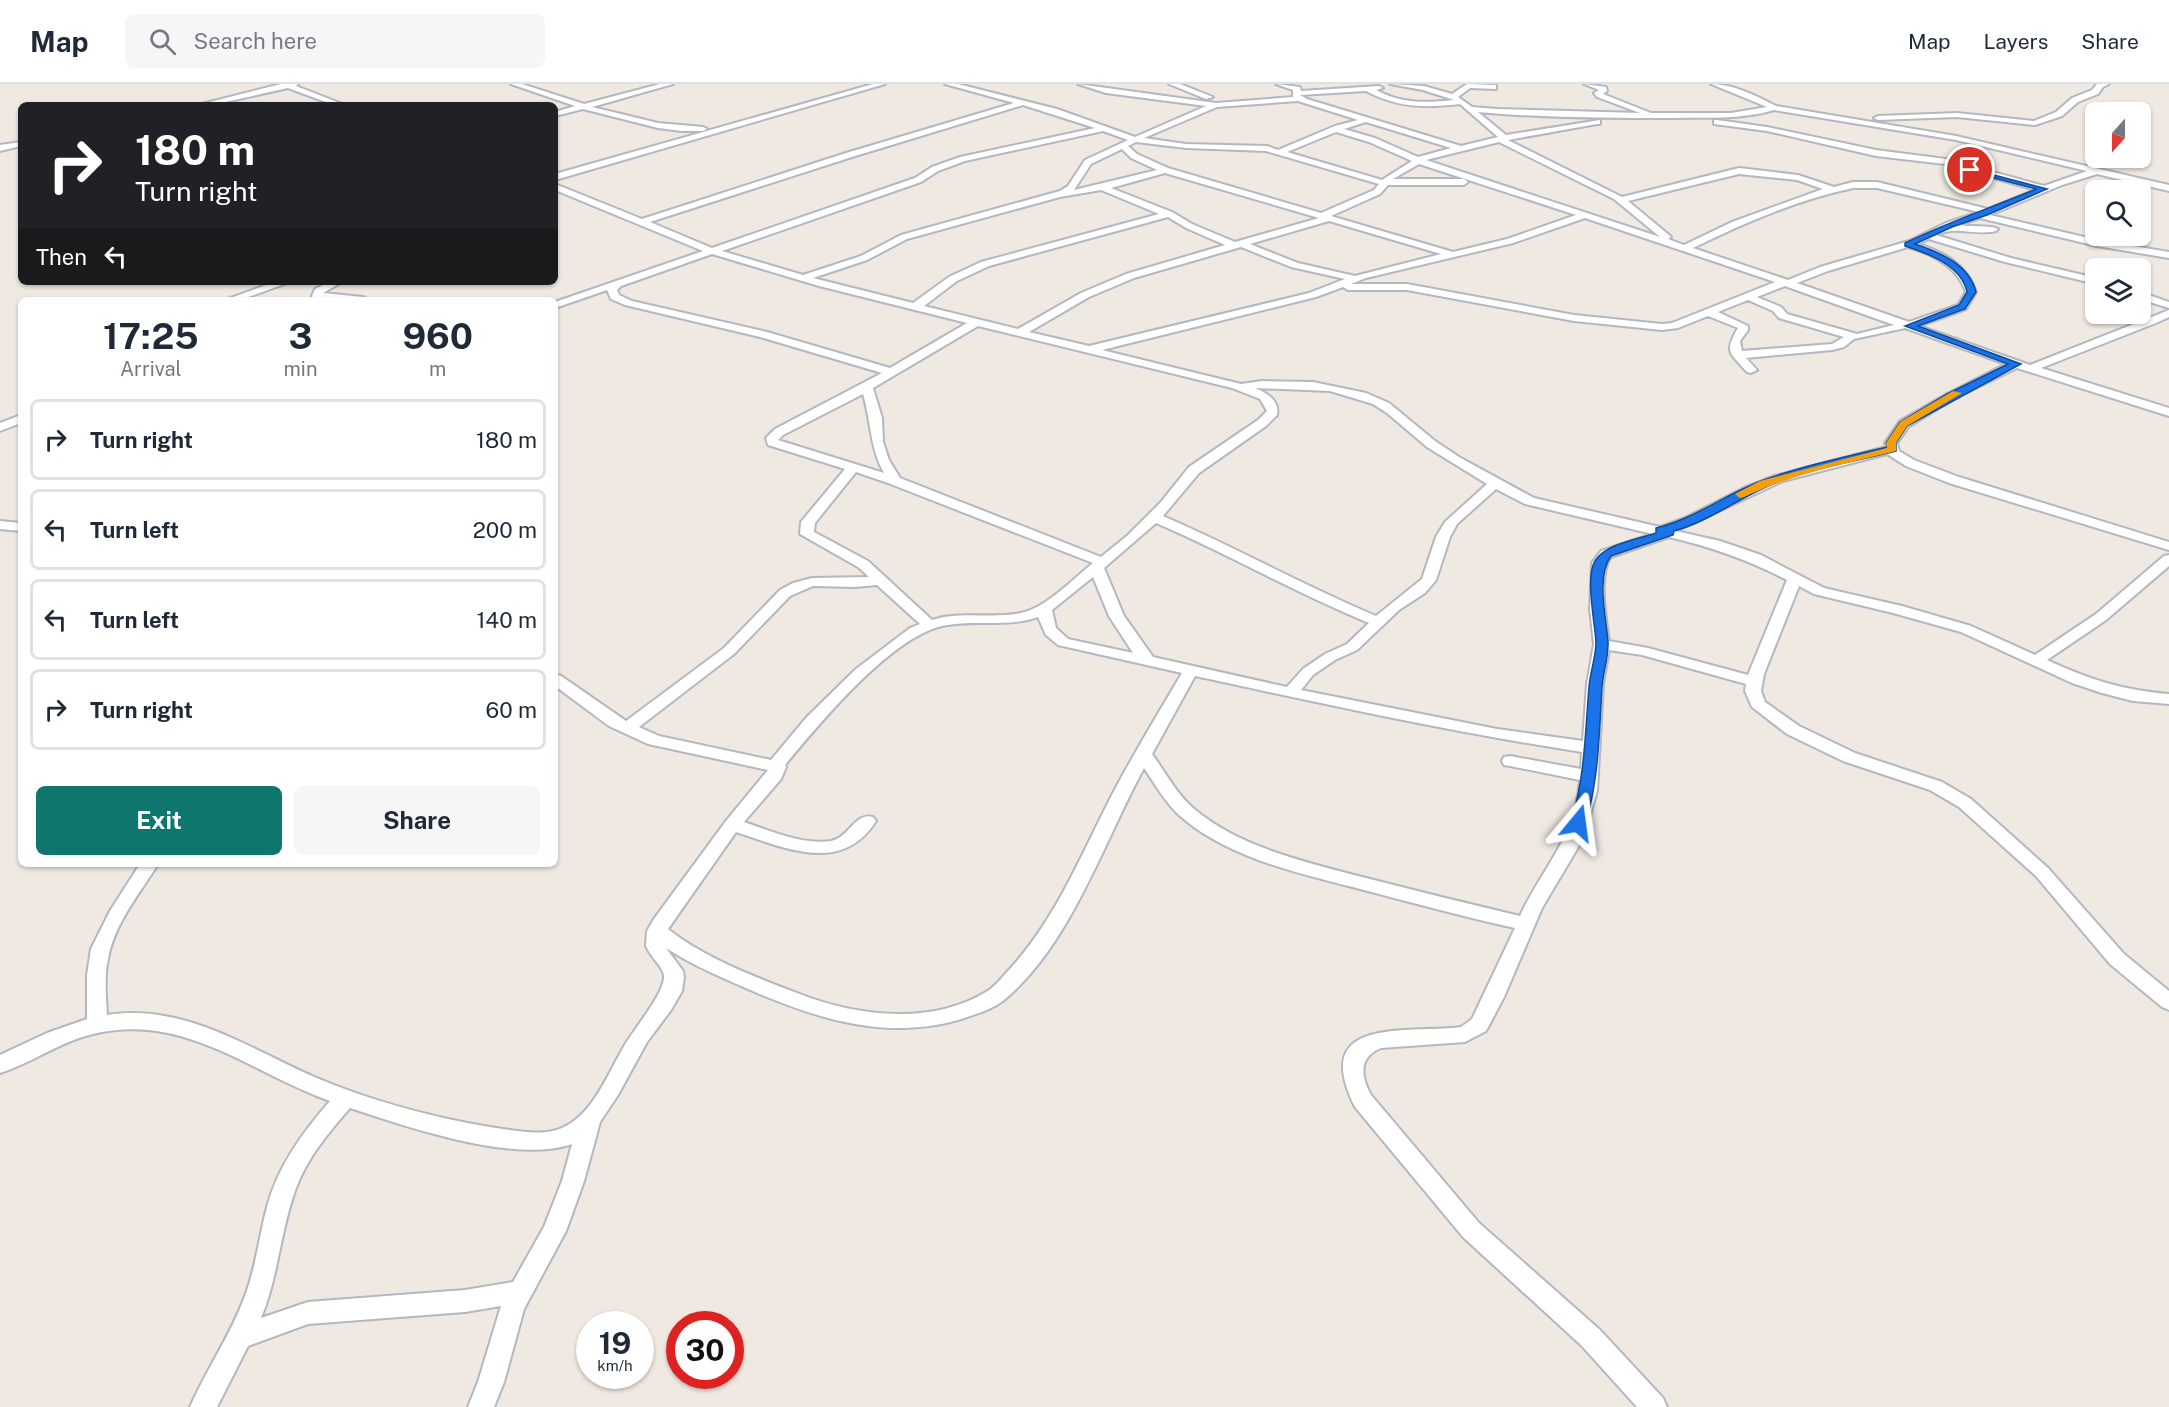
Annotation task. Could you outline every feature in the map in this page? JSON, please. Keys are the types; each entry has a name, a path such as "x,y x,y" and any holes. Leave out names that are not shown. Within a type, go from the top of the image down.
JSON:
{"street":[{"path":"214,102 289,84 333,102"},
{"path":"515,84 584,106 671,128 685,130 734,126"},
{"path":"558,113 666,84"},
{"path":"558,176 881,84"},
{"path":"949,84 1023,102 1136,140 1186,146 1250,147 1280,152 1384,183 1483,183"},
{"path":"1082,84 1106,91 1216,105 1230,105 1298,94 1368,89 1393,84 1421,85 1462,102 1502,138 1620,200 1682,247"},
{"path":"1173,84 1230,105"},
{"path":"1280,84 1298,94 1364,121 1459,148"},
{"path":"1298,94 1323,84"},
{"path":"1588,84 1603,89 1598,93 1600,95 1653,116"},
{"path":"1715,84 1774,108 1956,138 2169,188"},
{"path":"1841,118 1957,115 2035,123 2059,114 2075,100 2095,92 2100,85 2105,84"},
{"path":"1453,97 1468,86 1493,87"},
{"path":"1368,89 1402,104 1414,106 1462,102"},
{"path":"642,222 1023,102"},
{"path":"1038,201 1071,189 1088,162 1216,105"},
{"path":"1470,109 1519,113 1653,116 1745,114 1774,108"},
{"path":"1693,115 1719,123 1767,129 1846,147 1946,162 2044,189"},
{"path":"1376,192 1391,176 1418,160 1502,138 1630,116"},
{"path":"1280,152 1336,129 1364,121"},
{"path":"558,304 927,177 935,170 963,159 1102,129"},
{"path":"1336,129 1372,140 1405,156 1483,183 1787,282 2030,369 2169,412"},
{"path":"0,148 18,145"},
{"path":"1123,146 1134,156 1165,170 1454,255"},
{"path":"803,278 864,258 904,237 992,211 1165,170"},
{"path":"1620,200 1739,171 1798,178 1832,189"},
{"path":"1336,288 1407,287 1574,318 1662,327 1674,326 1824,269 1908,244 1947,226 2097,171"},
{"path":"1020,332 1085,295 1130,276 1325,217 1376,192 1404,190 1427,183"},
{"path":"1682,247 1735,224 1832,189 1877,185 1989,212"},
{"path":"1102,186 1169,214 1189,226 1238,245 1295,265 1357,279"},
{"path":"0,1065 75,1029 117,1020 152,1021 195,1030 307,1083 396,1115 453,1128 530,1141 565,1137 590,1118 617,1080 640,1036 667,1000 674,984 675,972 655,947 657,931 663,919 732,825 775,775 776,765 812,722 861,672 915,631 940,622 1010,619 1031,615 1044,608 1133,538 1194,470 1262,423 1273,412 1268,399 1236,386 803,278 712,250 642,222 561,194"},
{"path":"915,307 953,279 985,264 1169,214"},
{"path":"1978,215 2097,243 2169,255"},
{"path":"1090,350 1510,241 1584,216"},
{"path":"1947,226 1979,231 1993,229"},
{"path":"1927,235 2008,260 2085,278"},
{"path":"1749,297 1772,307 1789,318 1851,336 1864,336 1908,325 1962,307 1971,292 1970,284 1958,270 1937,254 1908,244"},
{"path":"618,283 612,290 615,297 628,303 763,334 890,372"},
{"path":"239,297 276,285"},
{"path":"328,297 317,296 319,291 331,285"},
{"path":"2151,299 2169,305"},
{"path":"1707,312 1743,326 1743,330 1735,338 1733,344 1751,370"},
{"path":"2030,369 2072,349 2134,329 2169,313"},
{"path":"978,321 867,387 778,432 772,438 772,442 788,449 895,481 1100,564"},
{"path":"1739,355 1832,347 1840,345 1851,336"},
{"path":"2016,364 1951,396 1904,424 1891,443 1893,453 1910,463 1954,480 2169,546"},
{"path":"1236,386 1309,386 1360,394 1379,402 1430,443 1495,483 1530,501 1665,532 1756,558 1819,591 1897,609 1966,629 2108,690 2133,696 2169,699"},
{"path":"867,387 876,418 878,442 883,460 895,481"},
{"path":"0,427 18,420"},
{"path":"1654,1407 1591,1338 1471,1230 1363,1101 1355,1085 1353,1061 1362,1047 1379,1040 1465,1034 1479,1025 1494,997 1533,908 1574,839 1590,776 1595,684 1602,644 1597,609 1599,563 1606,554 1685,525 1764,483 1892,449"},
{"path":"853,467 822,508 808,522 807,534 863,564 929,625"},
{"path":"1290,693 1308,672 1330,657 1352,647 1394,607 1420,590 1428,580 1443,537 1452,522 1462,510 1495,483"},
{"path":"1154,517 1219,545 1314,595 1379,622"},
{"path":"0,525 18,527"},
{"path":"2036,661 2101,617 2169,559"},
{"path":"1100,564 1102,586 1118,622 1147,660"},
{"path":"1795,578 1755,682 1753,691 1758,704 1793,730 1850,757 1936,786 1965,803 2042,872 2117,959 2169,1002"},
{"path":"627,728 729,651 785,593 812,582 855,583 881,580"},
{"path":"1044,608 1046,624 1052,636 1063,642 1290,693 1497,734 1592,748"},
{"path":"1602,644 1643,651 1755,682"},
{"path":"657,931 675,947 801,1004 840,1017 888,1023 955,1014 993,997 1019,972 1038,946 1099,841 1143,754 1191,670"},
{"path":"558,681 615,722 654,740 776,765"},
{"path":"1143,754 1169,796 1194,818 1231,839 1283,862 1456,908 1527,924"},
{"path":"1510,761 1544,770 1590,776"},
{"path":"732,825 797,844 828,848 849,841 867,820"},
{"path":"98,1024 96,995 98,956 120,912 147,867"},
{"path":"203,1407 258,1296 269,1256 279,1204 295,1163 320,1127 347,1097"},
{"path":"481,1407 491,1382 513,1306 554,1231 573,1180 590,1118"},
{"path":"238,1338 308,1313 465,1301 521,1292"}],"slow traffic":[{"path":"1740,494 1764,483 1804,471 1892,449 1891,443 1904,424 1957,393"}],"route":[{"path":"1578,823 1588,791 1592,764 1595,684 1602,644 1602,631 1597,609 1598,575 1599,563 1606,554 1669,532 1660,531 1685,525 1695,517 1764,483 1892,449 1891,443 1904,424 1951,396 2016,364 1909,326 1955,311 1962,307 1971,292 1970,284 1958,270 1937,254 1908,244 1949,225 1984,214 2044,189 1970,170"}]}
